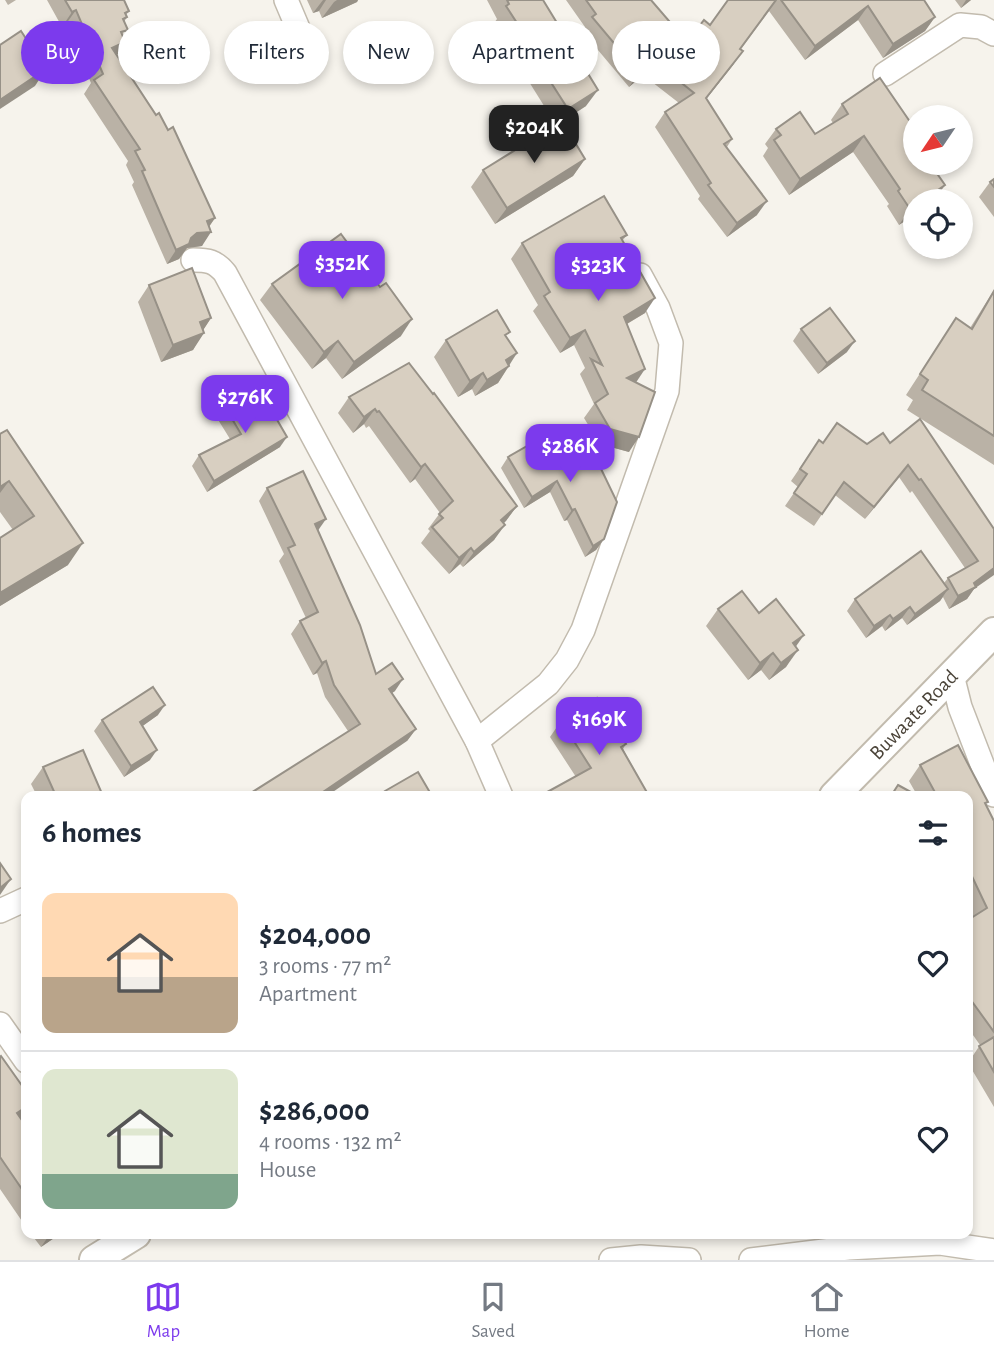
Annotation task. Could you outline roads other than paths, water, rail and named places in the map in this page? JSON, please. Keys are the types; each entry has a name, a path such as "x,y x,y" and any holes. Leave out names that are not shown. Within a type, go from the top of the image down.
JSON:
{"street":[{"path":"286,0 295,21"},
{"path":"885,74 960,25 981,27 994,34"},
{"path":"193,260 210,260 225,273 477,741 499,791"},
{"path":"477,741 548,684 573,650 583,630 667,391 671,343 658,308 636,267"},
{"name":"Buwaate Road","path":"839,791 994,632"},
{"path":"951,675 960,707 994,795"},
{"path":"0,911 21,901"},
{"path":"0,1024 21,1054"},
{"path":"94,1260 128,1239"},
{"path":"751,1260 848,1248 940,1243 994,1251"},
{"path":"611,1260 641,1257 689,1260"}]}
